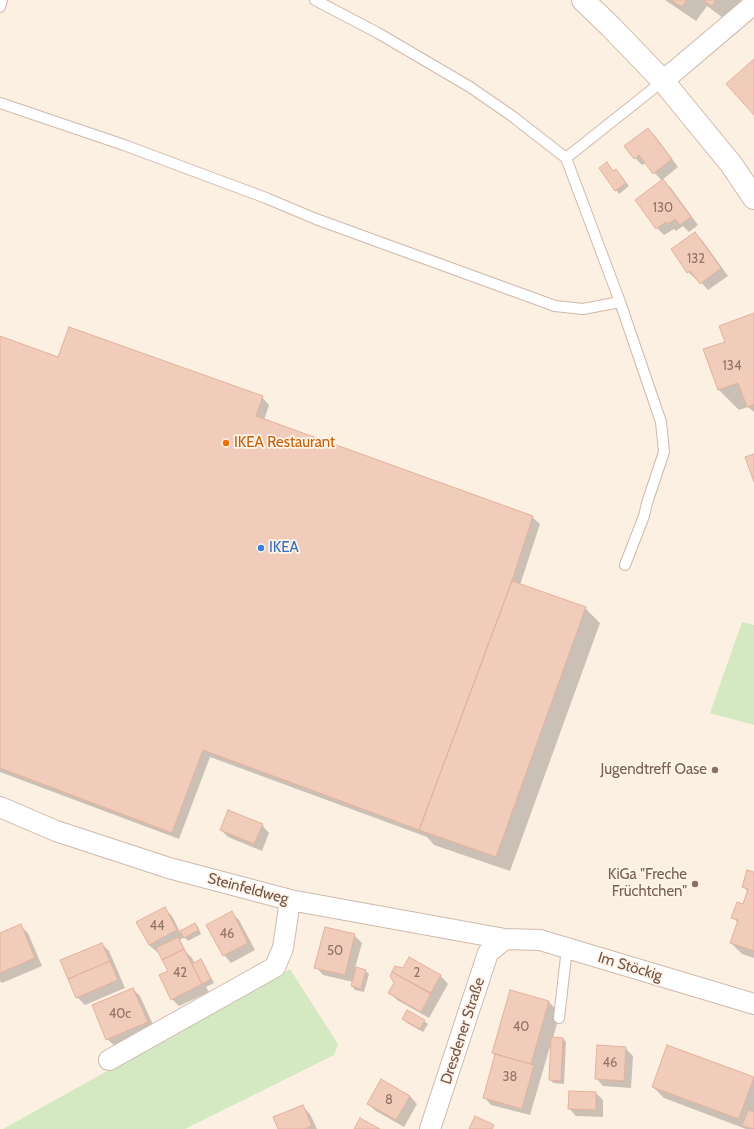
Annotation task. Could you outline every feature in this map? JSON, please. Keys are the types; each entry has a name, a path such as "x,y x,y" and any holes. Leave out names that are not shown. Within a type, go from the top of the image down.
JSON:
{"main road":[{"path":"582,0 612,27 663,81 731,164 754,198"}],"street":[{"path":"663,81 754,4"},
{"name":"Steinfeldweg","path":"0,807 56,831 169,868 290,900 505,939"},
{"path":"108,1060 275,967 282,948 290,900"},
{"name":"Im Stöckig","path":"505,939 540,940 754,1004"},
{"name":"Dresdener Straße","path":"430,1129 488,953 505,939"}],"lane":[{"path":"0,6 2,0"},
{"path":"315,0 378,33 470,87 512,116 566,158 620,302 661,422 664,452 644,516 625,565"},
{"path":"566,158 663,81"},
{"path":"0,102 25,112 124,145 266,198 316,219 555,306 584,309 620,302"},
{"path":"560,1018 567,948"}],"green space":[{"path":"742,622 754,625 754,725 710,713"},
{"path":"290,969 338,1044 334,1055 185,1129 3,1129"}],"building":[{"path":"671,0 687,0 682,7"},
{"path":"703,0 716,0 712,6"},
{"path":"754,59 754,115 726,84"},
{"path":"648,128 672,159 653,174 639,155 634,159 624,146"},
{"path":"607,162 613,171 616,169 626,183 615,191 599,168"},
{"path":"663,179 691,217 680,225 675,219 668,224 666,222 656,229 635,200"},
{"path":"695,232 721,268 700,284 690,271 687,273 671,249"},
{"path":"754,313 754,405 747,407 738,383 718,390 703,349 725,342 719,326"},
{"name":"IKEA","path":"69,327 263,396 256,416 533,516 512,581 419,830 203,750 172,833 0,768 0,336 58,357"},
{"path":"754,454 754,482 745,457"},
{"path":"512,581 586,607 496,857 419,830"},
{"path":"228,810 263,824 254,844 220,830"},
{"path":"747,870 754,872 754,951 730,943 738,920 731,918 737,902 743,904 748,889 742,887"},
{"path":"165,907 177,930 149,945 136,922"},
{"path":"232,911 248,943 223,956 206,925"},
{"path":"195,923 199,930 184,938 180,931"},
{"path":"21,924 35,958 0,973 0,933"},
{"path":"325,927 355,934 345,975 314,968"},
{"path":"178,937 184,949 162,960 156,948"},
{"path":"102,943 110,961 68,979 60,960"},
{"path":"184,949 202,984 171,1000 159,975 168,971 162,960"},
{"path":"409,957 441,975 431,993 392,972 395,966 403,968"},
{"path":"201,959 211,979 202,984 192,964"},
{"path":"110,961 118,980 76,998 68,979"},
{"path":"356,967 366,970 361,989 351,986"},
{"path":"392,972 431,994 421,1012 388,993 394,983 390,976"},
{"path":"133,988 148,1022 106,1040 92,1005"},
{"path":"510,990 549,1001 531,1064 492,1053"},
{"path":"407,1010 425,1020 420,1029 402,1019"},
{"path":"551,1037 563,1038 561,1081 549,1080"},
{"path":"597,1045 626,1047 624,1081 595,1079"},
{"path":"667,1045 754,1077 739,1119 652,1087"},
{"path":"495,1054 534,1065 522,1109 483,1098"},
{"path":"381,1079 410,1096 396,1120 367,1104"},
{"path":"569,1091 596,1092 596,1110 568,1109"},
{"path":"303,1105 312,1126 304,1129 278,1129 273,1117"},
{"path":"748,1110 754,1112 754,1129 742,1126"},
{"path":"475,1116 494,1125 492,1129 469,1129"},
{"path":"360,1118 380,1129 354,1129"}],"place":[{"name":"IKEA Restaurant","path":"226,443"},
{"name":"IKEA","path":"261,548"},
{"name":"Jugendtreff Oase","path":"715,770"},
{"name":"KiGa \"Freche Früchtchen\"","path":"695,884"}]}
